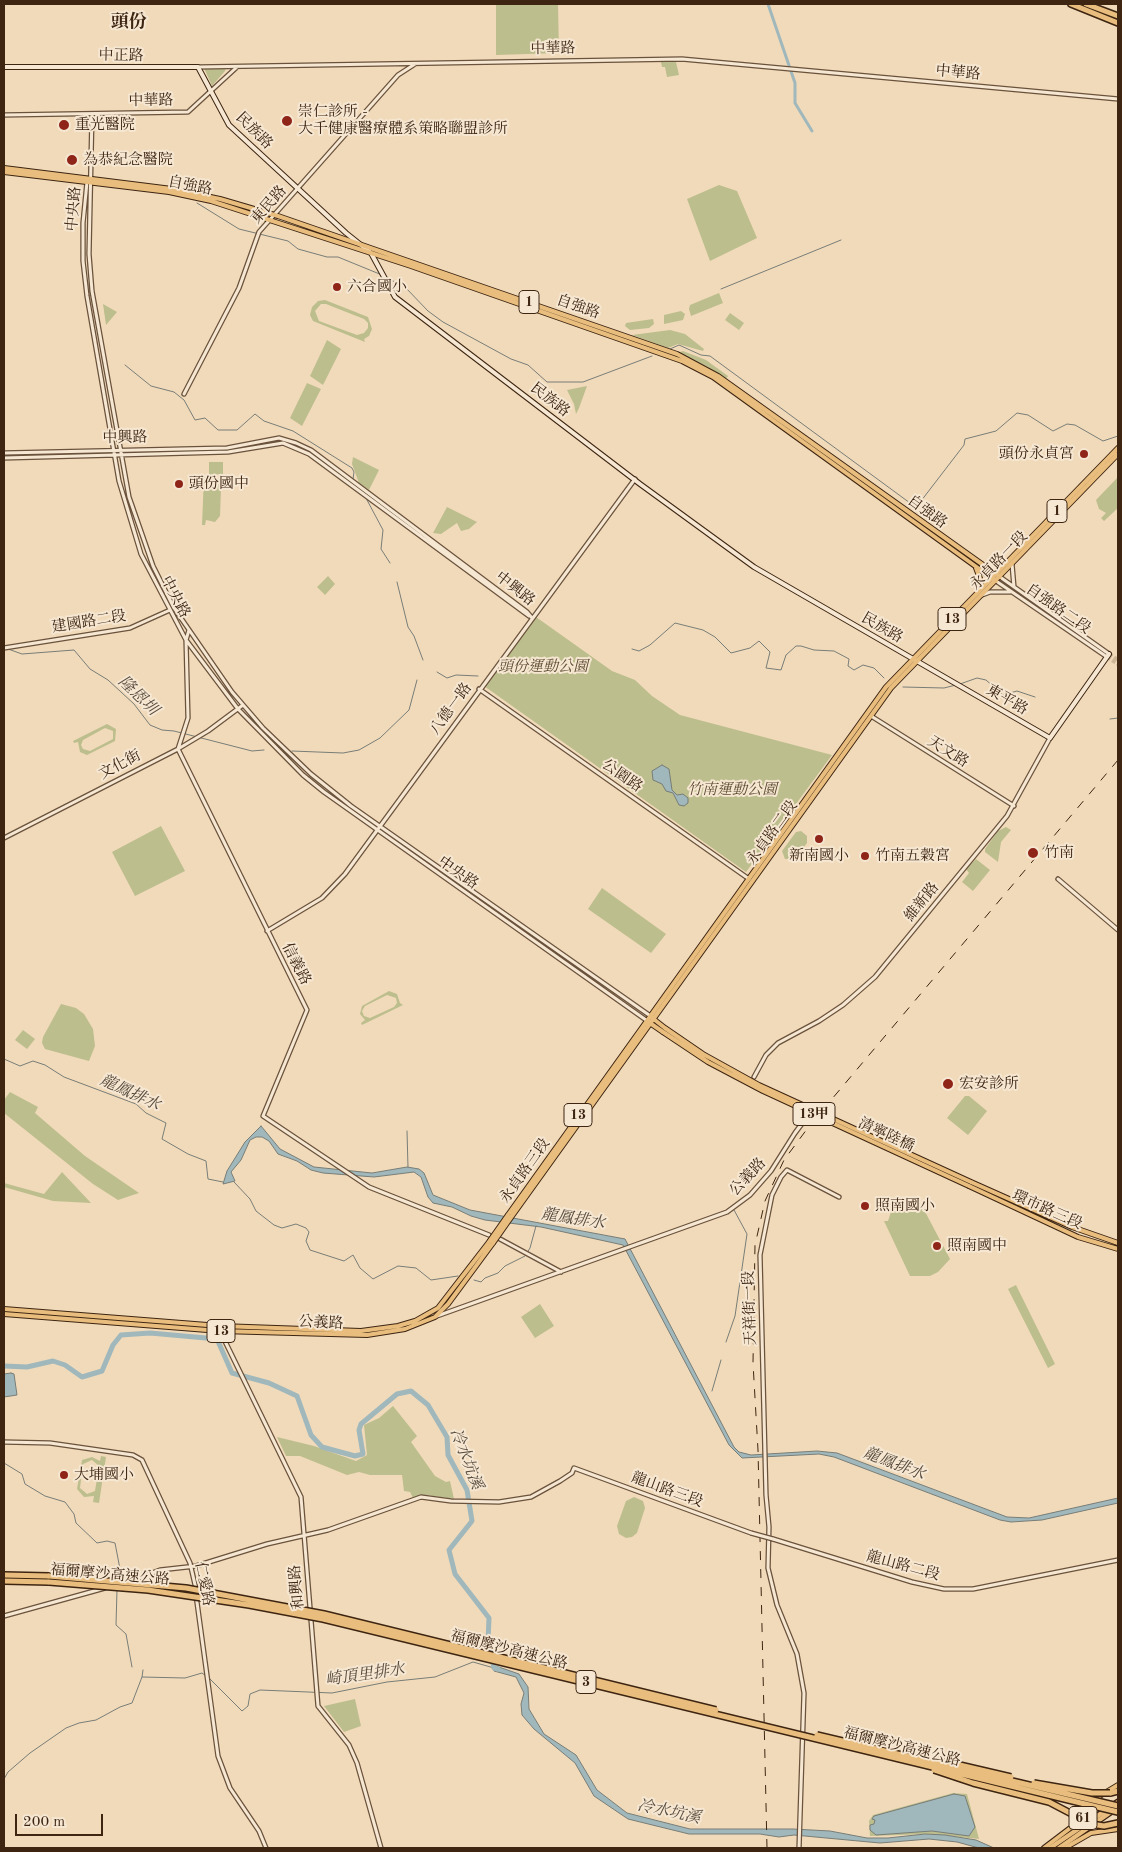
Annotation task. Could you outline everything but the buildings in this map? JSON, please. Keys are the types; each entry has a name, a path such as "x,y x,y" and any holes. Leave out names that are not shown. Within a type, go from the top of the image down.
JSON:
{"highway":[{"path":"1070,4 1118,23"},
{"path":"1086,4 1118,16"},
{"name":"福爾摩沙高速公路","path":"4,1575 148,1590 249,1605 323,1619 1118,1812"},
{"name":"福爾摩沙高速公路","path":"4,1581 49,1579 186,1588 324,1614 863,1746 1118,1806"},
{"path":"863,1746 967,1766 1026,1781 1092,1793 1118,1791"},
{"path":"930,1767 939,1772 973,1783 1049,1802 1090,1824 1104,1826 1118,1822"},
{"name":"61","path":"1050,1848 1118,1802"},
{"name":"61","path":"1059,1848 1118,1806"}],"main road":[{"name":"中正路","path":"4,67 198,67"},
{"name":"民族路","path":"198,67 229,125 371,253 384,279 396,297 635,480 754,567 956,684"},
{"name":"自強路","path":"4,168 92,181 184,191 275,215 468,284"},
{"name":"自強路","path":"4,172 87,182 92,181"},
{"name":"自強路","path":"126,185 204,199 271,219 677,354 706,368 1000,577"},
{"name":"自強路","path":"588,325 667,355 713,377 996,581"},
{"name":"永貞路一段","path":"913,659 1000,577 1118,448"},
{"name":"永貞路一段","path":"995,574 1118,454"},
{"path":"975,566 981,581 980,594"},
{"name":"13","path":"991,578 995,574"},
{"name":"永貞路一段","path":"918,662 980,594 991,578"},
{"name":"維新路","path":"1050,738 1108,655"},
{"name":"永貞路二段","path":"870,714 886,687 913,659"},
{"name":"永貞路二段","path":"649,1019 870,714 891,688 918,662"},
{"name":"東平路","path":"956,684 1050,738"},
{"name":"清寧陸橋","path":"649,1019 703,1054 759,1084 970,1184"},
{"name":"永貞路三段","path":"434,1315 448,1304 649,1019"},
{"name":"環市路三段","path":"970,1184 1072,1227 1118,1243"},
{"name":"環市路三段","path":"970,1184 1078,1237 1118,1249"},
{"name":"公義路","path":"4,1309 220,1328 318,1331 368,1335 405,1329 434,1315"},
{"name":"公義路","path":"4,1314 82,1317"},
{"name":"61","path":"1044,1848 1073,1826 1098,1797 1118,1785"},
{"name":"61","path":"1065,1848 1091,1833 1118,1829"}],"street":[{"name":"中華路","path":"4,115 188,112 238,66 682,59 792,71 1118,99"},
{"name":"東民路","path":"184,394 239,288 259,232 398,75 418,63"},
{"name":"中正路","path":"198,67 238,66"},
{"path":"92,114 92,181"},
{"name":"中央路","path":"92,181 89,254 92,291 120,452 137,526 159,581 174,608 217,672 243,705 311,774 380,826 649,1019"},
{"name":"中央路","path":"87,182 83,223 83,261 88,304 114,455 125,503 141,554 169,611 186,640 238,709 303,774 377,830 649,1019"},
{"name":"中興路","path":"4,458 113,450 120,452 228,452 279,442 309,454 410,531 532,618"},
{"name":"中興路","path":"4,453 114,455 120,452"},
{"name":"八德一路","path":"267,931 331,891 635,480"},
{"path":"1012,564 1014,587"},
{"name":"自強路二段","path":"1000,577 1108,655"},
{"name":"自強路二段","path":"996,581 1108,655"},
{"path":"980,594 1004,591 1013,592"},
{"name":"建國路二段","path":"4,648 130,628 174,608"},
{"path":"178,749 189,712 186,640 189,629"},
{"name":"公園路","path":"479,689 749,880"},
{"name":"文化街","path":"4,838 178,749 194,740 243,705"},
{"name":"天文路","path":"870,714 1014,806"},
{"name":"維新路","path":"754,1078 766,1055 778,1043 844,1005 875,977 1014,806 1050,738"},
{"name":"信義路","path":"178,749 307,1010 263,1116 369,1187 489,1235"},
{"path":"1058,879 1118,930"},
{"name":"公義路","path":"434,1315 633,1247 730,1210 750,1195 778,1162 795,1133 815,1106"},
{"name":"天祥街一段","path":"799,1848 804,1724 802,1671 777,1605 768,1568 760,1255 772,1195 781,1177 787,1170 839,1197"},
{"path":"500,1239 561,1272"},
{"name":"和興路","path":"220,1328 299,1491 302,1506 317,1700 322,1712 349,1745 355,1759 381,1848"},
{"name":"仁愛路","path":"4,1442 50,1443 139,1457 149,1474 192,1566 221,1767 230,1788 259,1831 266,1848"},
{"name":"龍山路三段","path":"304,1535 342,1526 421,1496 466,1502 499,1502 531,1497 560,1481 572,1472 574,1468 772,1539"},
{"path":"4,1616 60,1602 160,1570 192,1566 304,1535"},
{"name":"龍山路二段","path":"772,1539 912,1582 944,1588 973,1588 1118,1560"}],"green space":[{"path":"496,4 558,4 559,53 496,55"},
{"path":"661,62 676,62 679,75 667,77 665,67 662,67"},
{"path":"226,67 225,71 212,86 204,68"},
{"path":"719,185 737,191 757,238 710,261 687,199"},
{"path":"719,293 723,303 691,316 690,305"},
{"path":"325,300 368,317 372,329 369,336 364,339 365,342 313,321 310,315 312,307 318,301","holes":["321,304 326,304 364,319 368,323 368,328 364,333 357,335 319,321 315,311"]},
{"path":"103,304 117,312 106,325"},
{"path":"681,311 685,314 683,320 664,324 664,315"},
{"path":"730,313 744,323 739,330 725,320"},
{"path":"653,319 654,324 649,328 630,330 625,326 626,323"},
{"path":"670,330 685,334 704,349 703,351 678,344 668,348 632,335"},
{"path":"327,340 341,349 323,385 310,376"},
{"path":"683,351 706,360 728,376 726,379 706,366 677,353"},
{"path":"307,383 321,389 302,426 290,418"},
{"path":"587,386 576,414 574,404 567,390"},
{"path":"353,457 379,470 369,490 359,483 352,464"},
{"path":"209,462 223,462 223,474 209,475"},
{"path":"204,476 207,476 207,480 217,480 221,488 220,516 215,522 206,520 205,525 202,525"},
{"path":"1118,477 1118,508 1104,521 1101,518 1106,513 1099,509 1096,500"},
{"path":"447,507 477,522 469,529 461,531 457,523 441,534 433,533"},
{"path":"328,576 335,584 325,595 317,587"},
{"name":"竹南運動公園","path":"536,617 612,671 635,680 652,696 680,715 832,755 746,872 484,686"},
{"path":"107,724 116,729 115,741 87,755 80,752 78,742 74,743 73,741","holes":["105,728 113,731 113,739 90,751 83,749 81,745 83,740"]},
{"path":"161,826 185,871 135,896 112,852"},
{"path":"1006,827 1011,830 1001,842 998,862 985,852 985,849 998,831"},
{"path":"801,831 807,836 807,843 795,859 785,859 782,851 796,832"},
{"path":"976,859 990,870 973,891 962,882 969,873 966,869"},
{"path":"602,888 666,934 651,953 588,909"},
{"path":"389,991 397,994 400,1003 403,1005 362,1025 361,1023 365,1020 360,1014 362,1006","holes":["387,995 396,998 397,1003 394,1007 370,1018 364,1016 362,1011 365,1006"]},
{"path":"61,1004 76,1008 84,1014 93,1029 95,1046 89,1061 45,1049 42,1043 43,1037"},
{"path":"23,1030 35,1039 27,1049 15,1040"},
{"path":"10,1092 38,1107 35,1113 85,1156 139,1193 118,1200 93,1184 4,1113 4,1100"},
{"path":"965,1096 969,1096 987,1111 968,1135 947,1118"},
{"path":"62,1172 91,1203 53,1201 4,1187 4,1183 44,1194"},
{"path":"908,1203 919,1206 921,1204 950,1259 938,1272 930,1276 910,1276 884,1221 888,1221 891,1212 897,1206"},
{"path":"1016,1285 1055,1364 1048,1368 1008,1289"},
{"path":"540,1304 554,1326 535,1338 521,1317"},
{"path":"393,1406 417,1436 411,1442 435,1476 446,1482 450,1481 454,1499 427,1495 413,1498 410,1492 404,1491 402,1475 370,1475 359,1472 347,1475 300,1456 286,1456 277,1437 314,1446 356,1461 367,1455 364,1425 379,1418"},
{"path":"101,1456 106,1457 99,1503 93,1502 94,1496 84,1497 77,1489 82,1460 92,1457 100,1461","holes":["92,1460 99,1466 95,1491 87,1494 80,1488 83,1464"]},
{"path":"634,1497 643,1501 645,1508 637,1533 632,1537 626,1538 619,1534 617,1526 626,1501"},
{"path":"355,1699 361,1726 344,1732 324,1706"},
{"path":"953,1793 967,1794 979,1839 929,1834 870,1836 869,1821 873,1815"}],"water":[{"path":"662,765 669,769 672,790 677,795 683,794 688,798 688,803 684,806 679,805 673,793 666,791 662,784 653,780 652,771"},
{"path":"261,1126 280,1149 314,1167 372,1173 407,1167 419,1169 424,1173 433,1195 470,1210 625,1239 734,1447 739,1452 751,1455 817,1451 837,1453 1007,1517 1029,1518 1118,1498 1118,1503 1042,1520 1011,1522 1000,1520 834,1457 819,1454 742,1458 729,1445 623,1245 541,1227 485,1220 452,1207 433,1203 428,1197 421,1177 414,1172 374,1177 323,1173 311,1170 297,1161 278,1154 269,1141 262,1137 250,1140 241,1160 231,1172 235,1181 223,1184 227,1171 245,1142"},
{"path":"4,1374 14,1374 17,1395 4,1397"},
{"path":"493,1665 519,1674 528,1687 529,1709 544,1734 576,1755 597,1790 627,1813 690,1829 793,1829 830,1831 867,1838 925,1834 945,1835 976,1840 994,1848 979,1848 957,1842 929,1839 880,1843 794,1835 779,1837 760,1834 689,1834 628,1819 594,1796 575,1763 534,1729 522,1715 521,1704 524,1693 516,1677 494,1671"},
{"path":"954,1794 965,1796 975,1827 969,1836 932,1831 876,1835 870,1830 870,1825 874,1824 875,1820 872,1819 874,1816"}],"waterway":[{"path":"768,4 795,83 795,103 812,131"},
{"path":"197,203 239,229 288,241 298,249 327,257 338,257 382,275"},
{"path":"721,289 841,240"},
{"path":"385,277 405,287 428,311 443,322 511,359 528,365 547,382 583,382 652,356"},
{"path":"670,349 679,345 701,355 710,356 910,503 921,501 964,445 965,439 996,431 1017,413 1028,415 1053,431 1067,424 1075,425 1103,441 1118,436"},
{"name":"隆恩圳","path":"125,365 151,386 174,392 184,400 195,420 205,418 218,430 237,430 255,414 264,421 293,431 352,468 354,472 353,479"},
{"name":"隆恩圳","path":"367,500 383,530 381,549 390,563"},
{"name":"隆恩圳","path":"397,582 408,627 414,636 423,660"},
{"name":"隆恩圳","path":"632,649 639,651 650,645 675,623 703,630 715,637 731,653 750,648 759,641 770,652 766,668 781,670 786,655 796,646 801,646 814,650 834,651 849,659 848,666 854,670 863,665 874,668 884,678"},
{"name":"隆恩圳","path":"8,649 22,654 74,650 90,669 108,680 134,704 150,725 162,730 174,731 252,751 264,750"},
{"name":"隆恩圳","path":"437,672 447,678 456,675 478,676"},
{"name":"隆恩圳","path":"960,684 977,678 986,680 1003,695 1017,691 1035,697"},
{"name":"隆恩圳","path":"292,751 343,753 359,750 380,738 409,710 417,680"},
{"name":"隆恩圳","path":"903,687 944,688 956,685"},
{"path":"1110,719 1118,718"},
{"name":"龍鳳排水","path":"4,1059 20,1066 33,1061 45,1065 64,1077 136,1104 146,1113 166,1123 162,1139 188,1154 206,1161 208,1179 223,1182"},
{"path":"407,1131 408,1167"},
{"path":"234,1182 250,1199 256,1211 274,1225 282,1228 296,1224 306,1228 309,1232 306,1241 310,1250 344,1261 353,1255 360,1268 373,1279 398,1266 416,1268 431,1280 458,1276"},
{"path":"726,1342 735,1316 747,1234 734,1210"},
{"path":"474,1280 481,1282 485,1278 498,1273 505,1266 525,1256 530,1248 536,1226"},
{"name":"冷水坑溪","path":"4,1366 27,1367 53,1361 65,1365 82,1377 102,1371 113,1345 121,1335 150,1333 217,1339 232,1373 269,1383 297,1396 311,1435 322,1447 355,1456 363,1454 359,1430 361,1424 397,1394 411,1391 428,1405 447,1437 448,1455 467,1490 472,1521 449,1550 455,1574 489,1618 488,1642 494,1668 498,1669"},
{"path":"712,1391 721,1360"},
{"path":"4,1463 22,1474 25,1484 45,1496 65,1502 74,1514 76,1523 97,1543 107,1541 115,1543 120,1569 117,1581"},
{"path":"117,1590 116,1625 126,1634 132,1667"},
{"name":"崎頂里排水","path":"209,1678 242,1711 248,1706 250,1694 260,1690 332,1693 387,1682 435,1677 473,1662 494,1668"},
{"name":"崎頂里排水","path":"142,1677 143,1670"},
{"name":"崎頂里排水","path":"4,1779 8,1772 30,1753 66,1728 96,1720 120,1707 132,1703 142,1677 185,1678 202,1673 206,1676"}],"tunnel":[{"path":"1109,654 1118,660"},
{"path":"1107,657 1118,664"}],"railway":[{"path":"767,1848 758,1450 753,1363 755,1245 765,1201 784,1160 810,1125 1118,760"}],"place":[{"name":"崇仁診所 - 大千健康醫療體系策略聯盟診所","path":"287,121"},
{"name":"重光醫院","path":"64,125"},
{"name":"為恭紀念醫院","path":"72,160"},
{"name":"六合國小","path":"337,287"},
{"name":"頭份永貞宮","path":"1084,454"},
{"name":"頭份國中","path":"179,484"},
{"name":"新南國小","path":"819,839"},
{"name":"竹南","path":"1033,853"},
{"name":"竹南五穀宮","path":"865,856"},
{"name":"宏安診所","path":"948,1084"},
{"name":"照南國小","path":"865,1206"},
{"name":"照南國中","path":"937,1246"},
{"name":"大埔國小","path":"64,1475"}],"district":[{"name":"頭份","path":"129,22"}],"park label":[{"name":"頭份運動公園","path":"543,667"}]}
